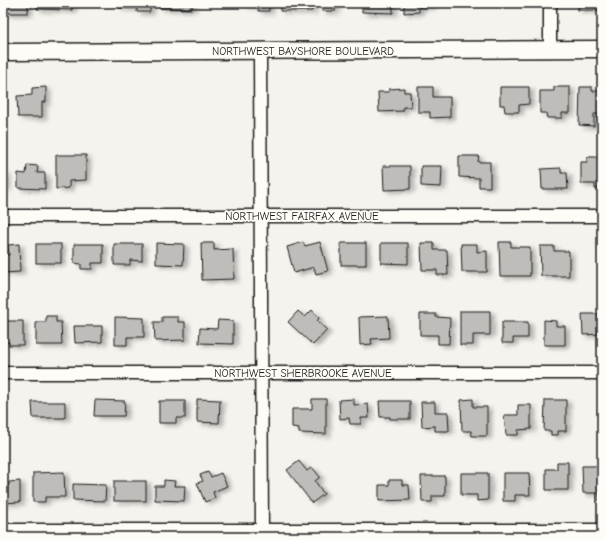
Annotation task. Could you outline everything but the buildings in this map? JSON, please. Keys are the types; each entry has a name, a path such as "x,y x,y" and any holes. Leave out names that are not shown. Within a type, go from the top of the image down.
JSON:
{"main road":[{"name":"NORTHWEST BAYSHORE BOULEVARD","path":"3,52 602,49"}],"street":[{"path":"550,3 550,49"},
{"path":"260,51 260,373 262,533"},
{"name":"NORTHWEST FAIRFAX AVENUE","path":"3,216 602,216"},
{"name":"NORTHWEST SHERBROOKE AVENUE","path":"3,373 602,372"},
{"path":"3,530 262,533 602,530"}]}
